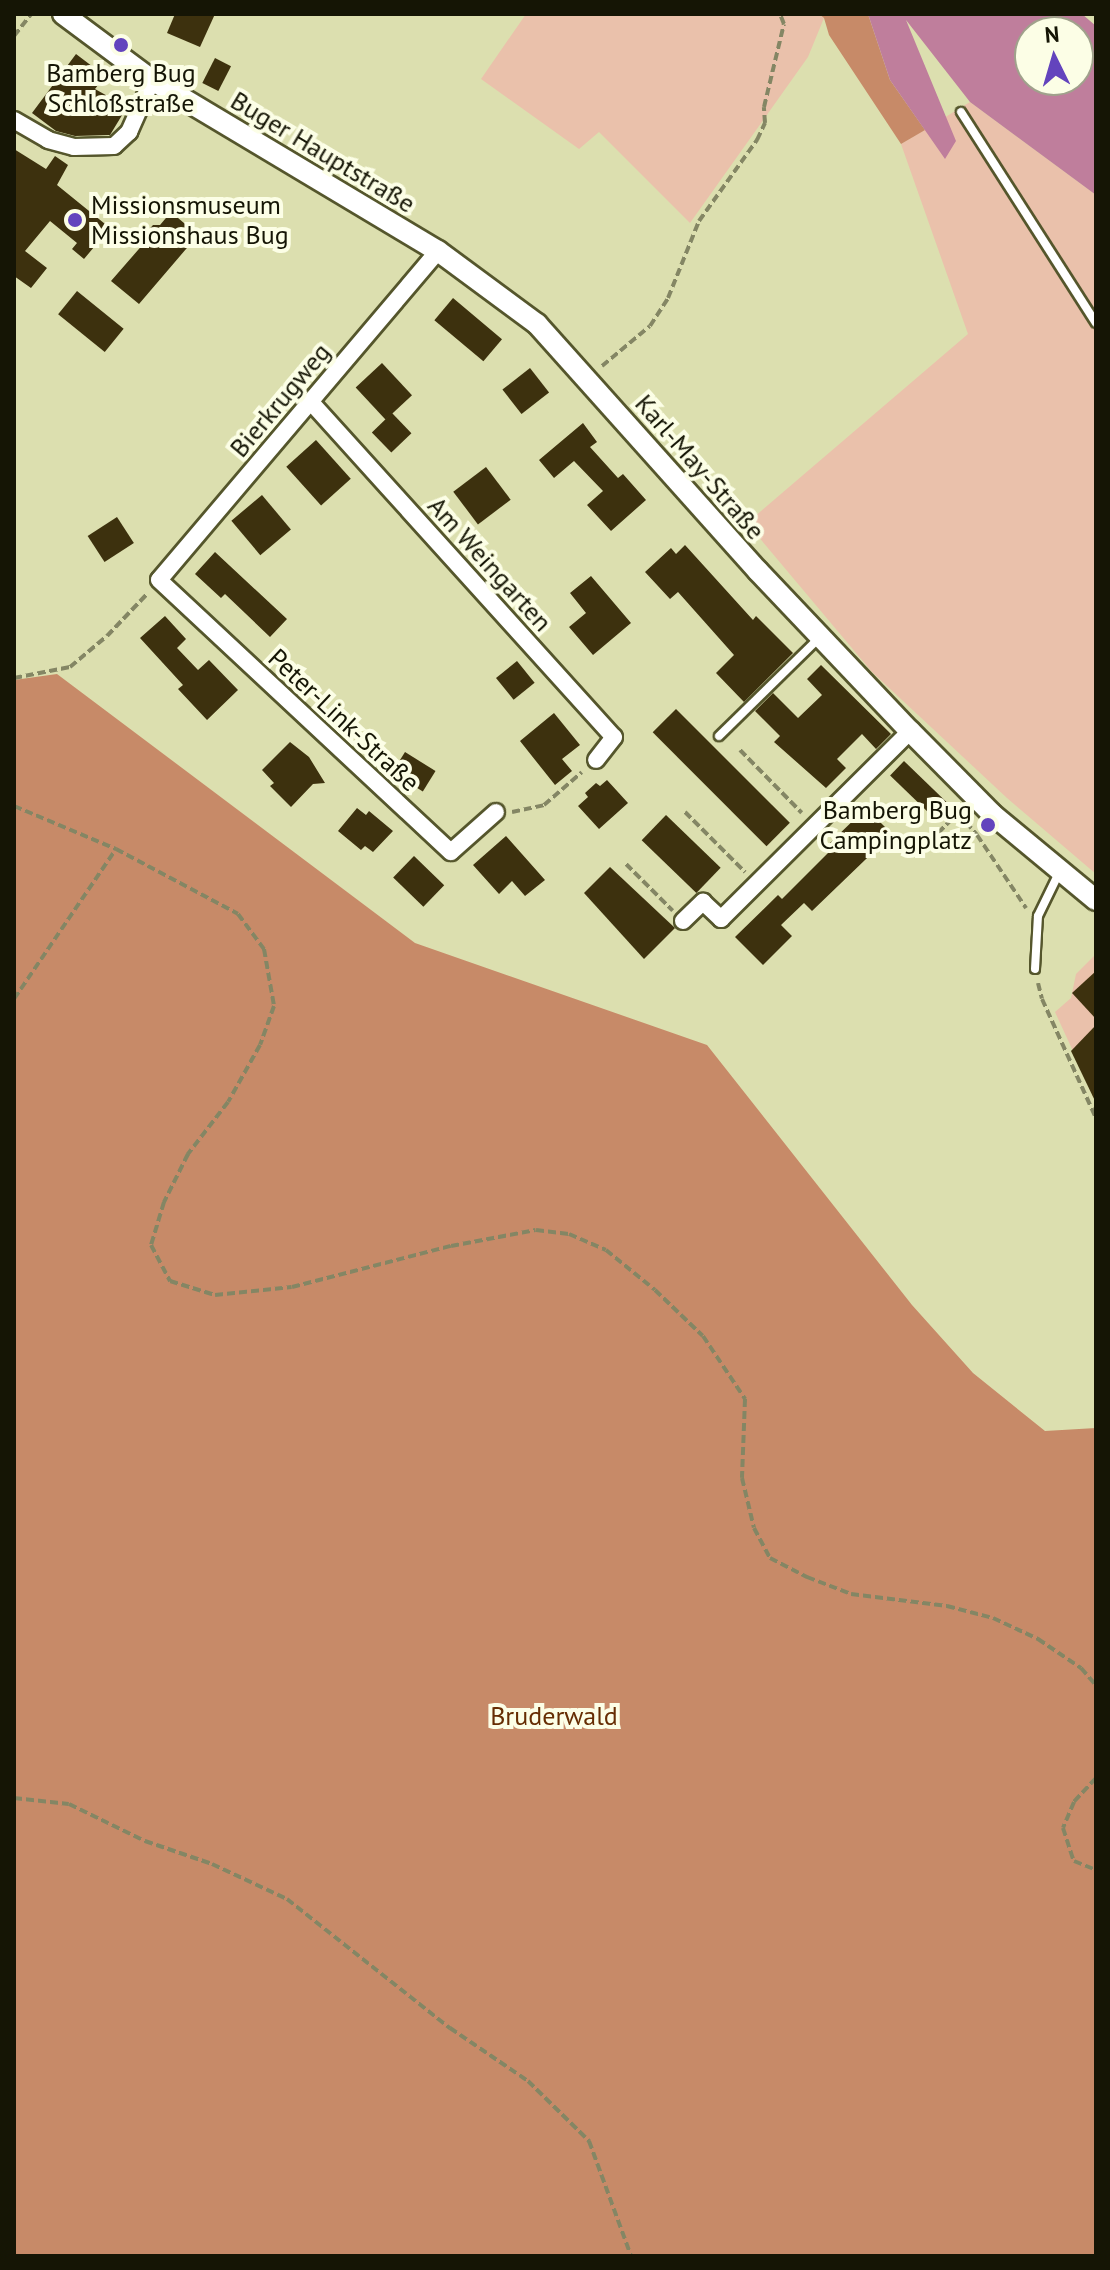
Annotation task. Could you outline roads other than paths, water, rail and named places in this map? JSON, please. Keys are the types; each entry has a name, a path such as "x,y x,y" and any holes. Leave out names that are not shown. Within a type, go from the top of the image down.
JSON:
{"street":[{"name":"Buger Hauptstraße","path":"63,14 152,80 438,251"},
{"path":"14,120 48,140 74,147 99,149 114,146 129,132 152,80"},
{"name":"Karl-May-Straße","path":"438,251 537,324 699,507 910,731 992,814 1096,900"},
{"name":"Bierkrugweg","path":"159,580 438,251"},
{"name":"Am Weingarten","path":"310,401 614,737 596,760"},
{"name":"Peter-Link-Straße","path":"159,580 451,852 496,812"},
{"path":"683,921 703,902 721,919 910,731"}],"lane":[{"path":"961,112 1096,323"},
{"path":"719,736 820,637"},
{"path":"1035,969 1038,916 1059,872"}],"place":[{"name":"Bamberg Bug Schloßstraße","path":"121,45"},
{"name":"Missionsmuseum Missionshaus Bug","path":"75,220"},
{"name":"Bamberg Bug Campingplatz","path":"988,825"}],"park label":[{"name":"Bruderwald","path":"554,1716"}]}
